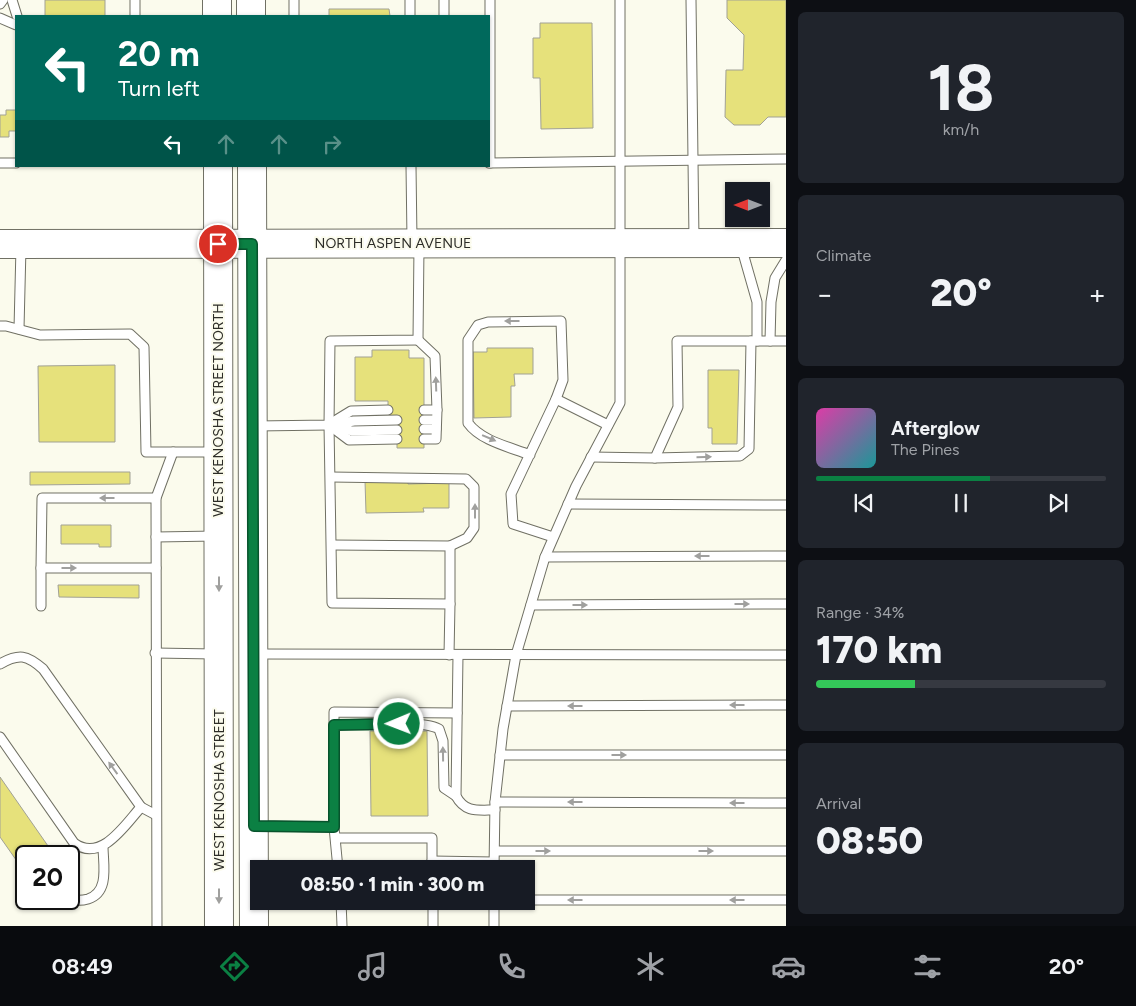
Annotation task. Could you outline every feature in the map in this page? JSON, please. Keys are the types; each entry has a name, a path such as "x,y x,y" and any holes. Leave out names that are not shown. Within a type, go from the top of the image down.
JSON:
{"main road":[{"path":"217,0 217,15"},
{"path":"251,0 251,15"},
{"name":"WEST KENOSHA STREET NORTH","path":"218,167 219,654"},
{"path":"252,167 254,926"},
{"name":"NORTH ASPEN AVENUE","path":"10,244 786,244"},
{"path":"219,654 253,654"},
{"name":"WEST KENOSHA STREET","path":"219,654 219,926"}],"lane":[{"path":"0,4 3,0"},
{"path":"12,0 17,15"},
{"path":"135,0 135,15"},
{"path":"294,0 294,15"},
{"path":"410,0 410,15"},
{"path":"444,0 444,15"},
{"path":"490,0 490,15"},
{"path":"494,860 495,806 500,755 516,655 545,557 568,504 620,403 620,0"},
{"path":"691,0 694,244"},
{"path":"0,18 15,25"},
{"path":"490,163 786,159"},
{"path":"0,163 15,163"},
{"path":"411,167 416,243 418,340"},
{"path":"10,244 19,329"},
{"path":"591,457 740,456 749,449 757,302 740,244"},
{"path":"770,341 771,302 776,278 786,260"},
{"path":"530,455 482,436 473,430 468,423 468,340 478,325 488,322 561,321 563,380 556,399 530,455 511,494 513,524 554,538"},
{"path":"0,326 40,335 130,334 144,347 146,452 218,452"},
{"path":"424,439 436,439 435,356 418,340 330,341 329,425 332,603 450,604"},
{"path":"655,458 678,407 677,341 786,341"},
{"path":"556,399 608,425"},
{"path":"329,425 351,411 388,410"},
{"path":"424,410 437,410"},
{"path":"253,426 329,425 354,421 397,430 349,440 329,425"},
{"path":"424,425 436,424"},
{"path":"157,926 156,498 173,452"},
{"path":"330,477 466,479 474,487 474,528 467,538 450,546 332,545"},
{"path":"40,606 42,498 156,498"},
{"path":"568,504 786,505"},
{"path":"156,537 218,536"},
{"path":"450,546 450,604 457,713 456,796"},
{"path":"545,557 786,556"},
{"path":"41,568 156,568"},
{"path":"531,605 786,604"},
{"path":"156,653 219,654"},
{"path":"253,654 786,654"},
{"path":"0,664 12,657 24,657 34,661 43,669 141,807 156,815"},
{"path":"507,706 786,705"},
{"path":"337,860 334,827 334,712 457,713"},
{"path":"334,725 415,724 431,725 440,729 443,741 444,788 456,796 461,804 468,809 495,806 786,803"},
{"path":"0,737 74,843 79,847 91,849 103,846 110,841 141,807"},
{"path":"500,755 786,755"},
{"path":"254,826 334,827"},
{"path":"336,838 432,838 432,860"},
{"path":"80,901 97,896 104,885 103,846"},
{"path":"495,852 786,852"},
{"path":"535,900 786,900"},
{"path":"341,910 342,926"},
{"path":"433,910 433,926"},
{"path":"494,910 494,926"}],"building":[{"path":"45,0 105,0 105,15 45,15"},
{"path":"727,0 786,0 786,117 768,117 760,125 734,125 725,117 726,70 743,70 744,35 727,18"},
{"path":"329,9 389,9 390,15 329,15"},
{"path":"540,23 592,23 593,128 541,129 540,78 533,78 533,38 540,38"},
{"path":"6,110 15,110 15,131 9,131 9,137 0,137 0,115 6,115"},
{"path":"487,348 533,348 533,374 514,374 515,386 511,386 511,417 474,418 473,352 487,352"},
{"path":"372,350 409,350 409,358 424,358 424,448 397,448 397,420 388,420 388,401 355,401 355,357 372,357"},
{"path":"115,365 115,442 39,442 38,366"},
{"path":"708,370 739,370 737,444 712,444 712,428 708,428"},
{"path":"30,472 130,472 130,484 30,485"},
{"path":"365,481 408,481 408,484 449,483 449,508 423,508 424,512 366,513"},
{"path":"61,525 111,525 111,547 99,547 99,544 61,544"},
{"path":"58,585 139,585 139,598 59,597"},
{"path":"370,731 427,731 428,816 371,816"},
{"path":"0,777 47,845 15,845 15,858 0,837"}],"route":[{"path":"218,244 252,244 254,826 334,827 334,725 399,724"}]}
